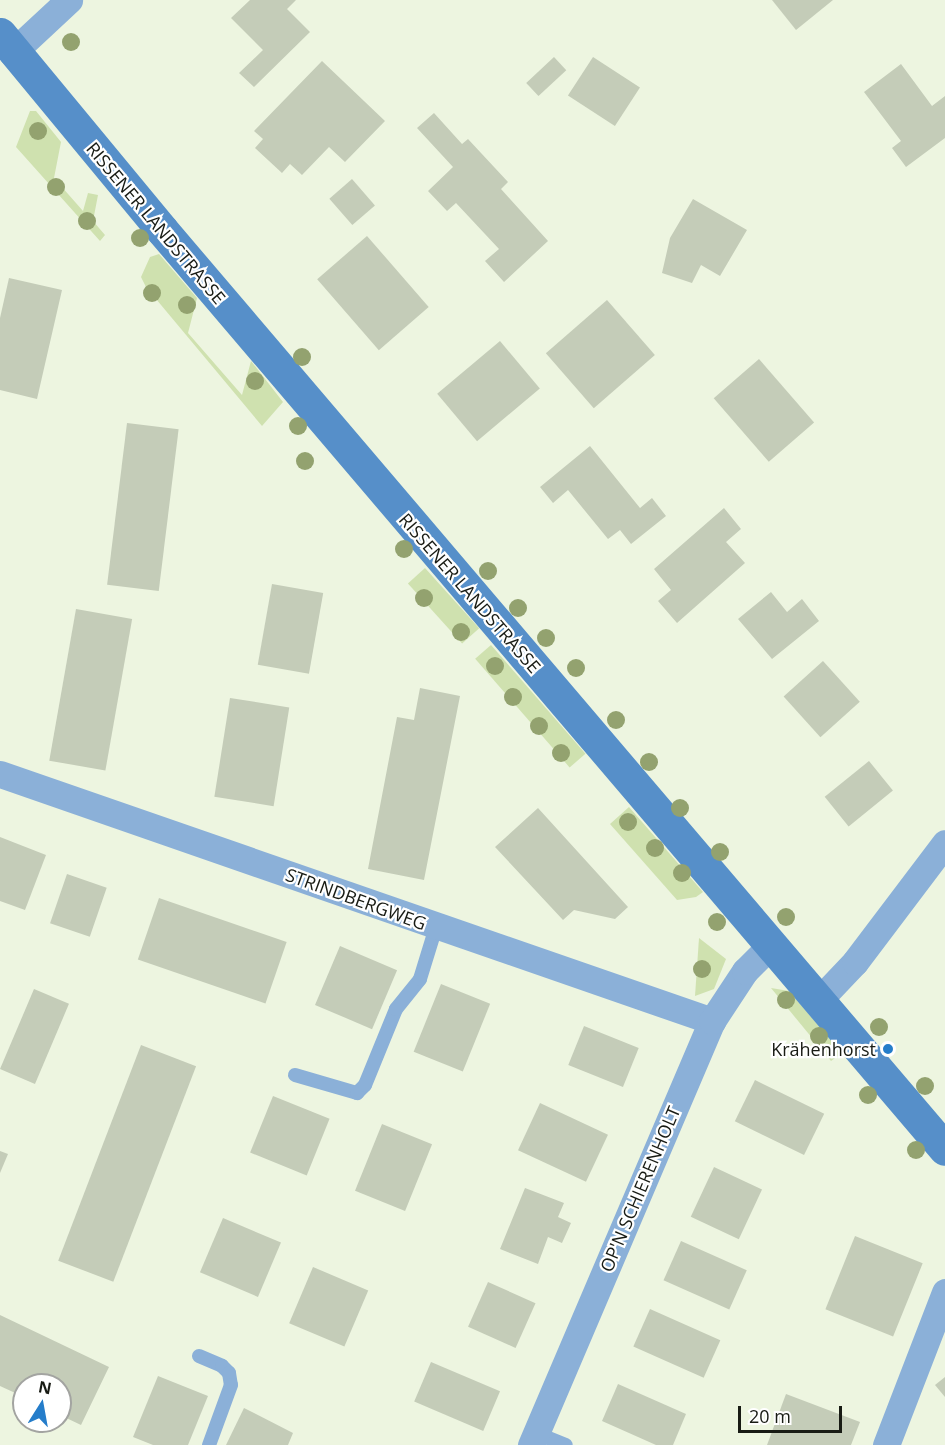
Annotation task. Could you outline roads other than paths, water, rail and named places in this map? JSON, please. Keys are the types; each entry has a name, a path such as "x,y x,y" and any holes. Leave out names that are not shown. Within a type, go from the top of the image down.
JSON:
{"main road":[{"name":"RISSENER LANDSTRASSE","path":"6,44 770,946 819,1000 945,1149"}],"street":[{"path":"6,44 69,0"},
{"name":"STRINDBERGWEG","path":"0,774 712,1021"},
{"path":"819,1000 855,962 945,843"},
{"name":"OP'N SCHIERENHOLT","path":"533,1439 712,1021 745,970 770,946"},
{"path":"886,1445 945,1292"}],"lane":[{"path":"295,1075 357,1093 365,1085 396,1009 420,979 436,927"},
{"path":"199,1356 222,1366 229,1373 231,1385 209,1445"},
{"path":"533,1439 566,1445"}],"place":[{"name":"Krähenhorst","path":"888,1049"}]}
